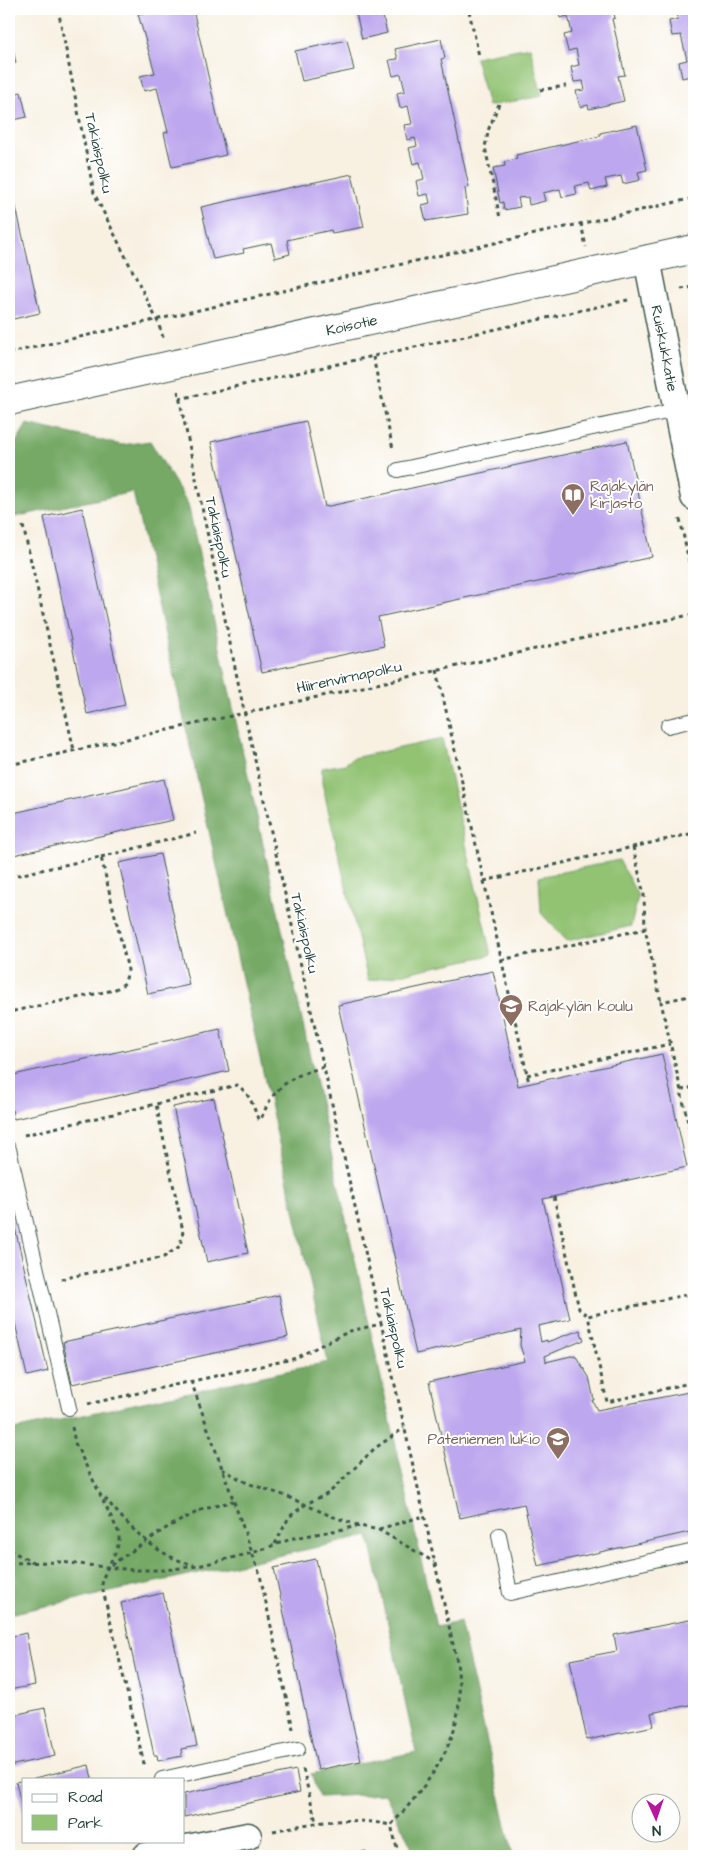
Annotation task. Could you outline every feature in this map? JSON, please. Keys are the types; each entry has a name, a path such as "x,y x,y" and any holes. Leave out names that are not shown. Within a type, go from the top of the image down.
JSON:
{"street":[{"name":"Koisotie","path":"9,401 694,249"},
{"name":"Ruiskukkatie","path":"647,259 694,497"},
{"path":"154,1850 248,1836"}],"lane":[{"path":"398,470 676,410"},
{"path":"668,726 694,720"},
{"path":"9,1149 70,1408"},
{"path":"499,1536 510,1593 694,1551"},
{"path":"167,1778 298,1750"}],"path":[{"name":"Takiaispolku","path":"58,9 94,193 157,320 172,364 244,712 457,1662 459,1688 457,1717 448,1744 412,1802 390,1825"},
{"path":"469,11 479,56"},
{"path":"540,90 566,86"},
{"path":"499,104 489,128 485,147 500,218"},
{"path":"9,353 694,198"},
{"path":"179,399 653,294 694,287"},
{"path":"373,357 398,470"},
{"path":"24,526 74,750"},
{"name":"Hiirenvirnapolku","path":"9,764 694,614"},
{"path":"437,670 529,1083"},
{"path":"484,881 694,835 690,823"},
{"path":"9,877 196,833"},
{"path":"634,847 644,895 645,929 694,1148"},
{"path":"9,1012 114,990 125,983 128,970 101,856"},
{"path":"502,960 645,929"},
{"path":"661,1002 694,994"},
{"path":"527,1075 670,1044"},
{"path":"18,1136 237,1085 245,1091 253,1103 258,1119 261,1119 268,1101 280,1088 298,1074 324,1067"},
{"path":"681,1090 694,1087"},
{"path":"40,1284 164,1256 180,1246 183,1230 156,1104"},
{"path":"554,1197 579,1309 588,1316 607,1402 694,1382"},
{"path":"588,1316 694,1293"},
{"path":"145,1769 102,1586 103,1574 120,1544 119,1533 75,1443 70,1408 293,1359 350,1331 381,1324"},
{"path":"191,1381 260,1575 298,1750 316,1822"},
{"path":"274,1545 289,1517 306,1504 329,1493 374,1449 404,1428"},
{"path":"221,1469 247,1483 360,1526 379,1530 434,1562"},
{"path":"101,1494 128,1524 148,1541 179,1562 198,1566"},
{"path":"109,1566 168,1526 201,1510 233,1501"},
{"path":"379,1530 424,1516"},
{"path":"9,1563 60,1562 164,1570 198,1566 252,1553 294,1538 360,1526"},
{"path":"9,1550 34,1562"},
{"path":"248,1836 316,1822 362,1819 390,1825 399,1856"}],"green space":[{"path":"530,47 542,96 488,106 475,57"},
{"path":"27,424 122,445 150,441 188,504 436,1627 460,1622 513,1856 415,1856 385,1794 319,1797 311,1774 416,1752 369,1536 9,1614 9,1431 328,1362 133,492 9,518 9,449 14,446"},
{"path":"442,739 491,955 368,981 322,783 322,768 345,764 353,758"},
{"path":"619,860 638,896 631,926 567,941 541,913 539,877"}],"building":[{"path":"164,9 193,9 226,155 172,167 164,133 168,132 157,88 144,91 140,76 155,73 138,14"},
{"path":"355,9 381,9 387,33 362,39"},
{"path":"558,9 613,9 615,18 612,19 625,75 618,76 624,101 589,109 588,105 580,107 576,91 585,90 583,81 574,82 571,67 579,65 576,49 568,51 564,35 572,33 568,16 560,18"},
{"path":"676,9 694,9 694,84 692,84 690,76 682,78 679,62 687,60 681,35 672,36 669,21 678,19"},
{"path":"441,39 445,58 441,59 469,187 465,188 468,214 426,221 422,205 430,203 428,194 419,196 416,181 424,179 420,162 413,164 409,148 417,146 415,138 407,140 404,125 412,124 408,106 400,108 397,93 405,91 401,74 393,76 389,60 398,59 395,49"},
{"path":"9,40 11,40 16,63 9,64"},
{"path":"347,40 354,70 302,81 295,51"},
{"path":"21,92 27,117 9,121 9,95"},
{"path":"637,125 647,170 638,172 640,180 623,184 621,176 605,179 607,187 591,191 589,183 575,186 577,194 562,197 560,189 543,193 545,201 529,205 528,197 518,198 520,207 504,210 503,202 500,203 493,168 505,166 504,162 517,159 516,155 600,136 600,133"},
{"path":"352,174 364,227 332,233 331,230 287,240 290,254 275,258 271,243 243,249 244,253 213,259 201,207"},
{"path":"9,176 40,313 9,320"},
{"path":"306,421 325,507 627,441 652,557 378,617 384,646 262,672 211,442"},
{"path":"82,508 125,705 87,714 44,517"},
{"path":"164,779 173,820 9,856 9,814"},
{"path":"160,854 189,985 148,994 119,863"},
{"path":"493,971 518,1086 662,1054 687,1167 543,1199 570,1319 538,1326 541,1342 547,1340 547,1342 580,1330 584,1340 545,1356 546,1362 575,1355 589,1377 594,1400 592,1400 597,1410 694,1391 694,1531 538,1566 524,1504 460,1518 429,1382 525,1361 520,1345 521,1330 416,1354 338,1005"},
{"path":"220,1029 229,1071 14,1119 9,1096 9,1076"},
{"path":"214,1098 248,1253 207,1262 173,1107"},
{"path":"9,1202 48,1371 27,1376 9,1296"},
{"path":"279,1295 288,1337 72,1384 63,1342"},
{"path":"9,1406 14,1427 9,1429"},
{"path":"316,1559 361,1761 318,1770 274,1568"},
{"path":"163,1593 197,1746 181,1749 182,1756 158,1761 157,1755 154,1755 121,1603"},
{"path":"694,1619 694,1704 651,1713 654,1726 587,1740 570,1660 617,1651 614,1635"},
{"path":"26,1633 35,1685 9,1690 9,1637"},
{"path":"45,1708 55,1756 9,1766 9,1716"},
{"path":"89,1765 92,1778 34,1778"},
{"path":"296,1770 300,1792 185,1817 185,1794"},
{"path":"22,1780 22,1808 16,1782"},
{"path":"366,1851 367,1856 344,1856 344,1855"}],"place":[{"name":"Rajakylän kirjasto","path":"573,516"},
{"name":"Rajakylän koulu","path":"511,1027"},
{"name":"Pateniemen lukio","path":"558,1460"}]}
